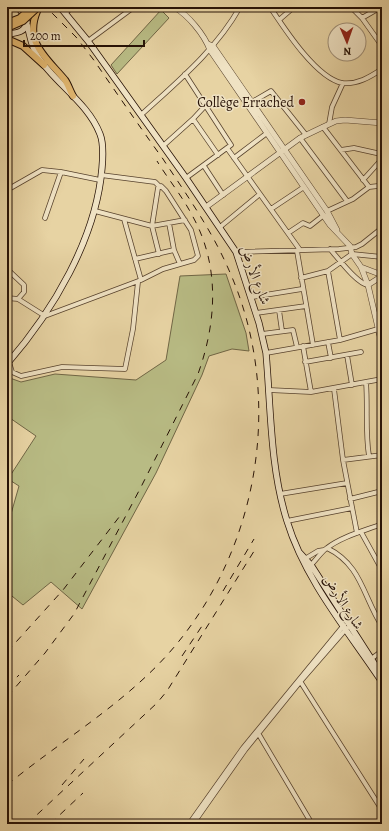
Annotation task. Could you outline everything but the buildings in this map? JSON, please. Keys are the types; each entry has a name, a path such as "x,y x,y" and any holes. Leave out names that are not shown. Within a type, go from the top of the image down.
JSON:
{"main road":[{"path":"18,7 27,22 34,50 44,65"},
{"path":"7,23 20,18 32,7"},
{"path":"7,28 23,21 38,7"},
{"path":"38,7 33,25 34,37 41,54 66,81 73,96"},
{"name":"شارع الأرض","path":"60,7 88,41 186,178 236,252 252,297 266,353 271,425 280,494 287,521 300,552 382,682"},
{"path":"7,34 22,31 26,28 27,22"},
{"path":"7,39 23,46 44,65 94,121 101,137 101,178 95,211 82,246 45,316 8,363"},
{"name":"شارع الأرض","path":"346,626 382,676"}],"street":[{"path":"65,13 73,7"},
{"path":"88,41 134,7"},
{"path":"174,7 188,18 252,102 304,187 326,213"},
{"path":"141,116 185,74 210,47 229,26 240,7"},
{"path":"270,7 319,69 328,78 343,83 364,80 382,69"},
{"path":"279,20 294,7"},
{"path":"351,7 362,18 382,46"},
{"path":"362,18 381,7"},
{"path":"210,47 267,133 283,151 326,213 334,230 338,232 350,246 352,254 361,267 368,285 382,345"},
{"path":"185,74 231,143 231,146 186,178"},
{"path":"329,124 332,107 343,83"},
{"path":"252,102 271,91 306,135"},
{"path":"163,146 194,119 206,105"},
{"path":"194,119 218,155"},
{"path":"206,207 300,138 329,124 345,120 382,123"},
{"path":"323,127 369,187"},
{"path":"234,158 267,133"},
{"path":"363,180 382,156 382,133"},
{"path":"300,138 347,201"},
{"path":"227,148 288,233 298,251 302,289 313,345"},
{"path":"341,150 354,148 382,156"},
{"path":"204,166 223,195"},
{"path":"7,190 40,171 155,182 166,191 185,220 196,242 198,256 194,260 156,272 139,281 45,316 18,299 7,298"},
{"path":"45,218 61,172"},
{"path":"159,254 152,226 156,195 160,186"},
{"path":"288,233 303,223 310,226 326,213 357,197 369,187 378,186 382,188"},
{"path":"271,210 304,187"},
{"path":"220,227 260,194"},
{"path":"95,211 152,226 185,220"},
{"path":"8,363 12,372 21,376 62,367 125,369 133,329 139,281 135,259 124,219"},
{"path":"169,223 174,250 180,264"},
{"path":"236,252 298,251 350,246 356,247 381,229"},
{"path":"330,249 360,282 368,285"},
{"path":"135,259 174,250"},
{"path":"301,278 328,271 352,254 382,257"},
{"path":"361,267 382,275"},
{"path":"7,269 24,285 24,292 18,299"},
{"path":"328,271 340,340"},
{"path":"368,285 382,275"},
{"path":"252,297 302,289"},
{"path":"256,313 306,306"},
{"path":"279,310 282,331"},
{"path":"266,353 340,340 378,329"},
{"path":"262,334 293,330 297,347"},
{"path":"328,342 331,358"},
{"path":"303,346 311,392"},
{"path":"305,362 361,352"},
{"path":"347,355 352,385"},
{"path":"269,390 311,392 382,379"},
{"path":"366,382 368,415 366,434 369,456"},
{"path":"334,389 342,460 352,508 359,533 382,570"},
{"path":"342,460 382,455"},
{"path":"280,494 347,483"},
{"path":"350,498 382,491"},
{"path":"287,521 352,508"},
{"path":"305,560 318,551 326,549 382,524"},
{"path":"309,567 326,549"},
{"path":"326,549 341,556 354,570 382,626"},
{"path":"189,824 257,733 346,626"},
{"path":"371,659 382,650"},
{"path":"300,681 382,810"},
{"path":"193,824 257,733"},
{"path":"257,733 312,824"}],"green space":[{"path":"161,10 169,18 117,74 111,65"},
{"path":"226,274 246,333 249,351 232,349 209,356 202,375 156,473 82,609 51,582 23,605 7,592 7,528 19,486 8,479 36,436 7,416 7,377 21,382 55,374 136,380 166,360 180,276"}],"railway":[{"path":"7,785 137,685 175,646 205,605 228,560 245,513 255,464 259,414 256,364 245,315 228,268 214,239 163,159 93,59 76,37 46,7"},
{"path":"7,697 45,653 74,614 141,487 198,374 204,354 212,314 213,293 207,253 201,234 192,215 157,161"},
{"path":"7,652 63,590 123,512"},
{"path":"223,591 254,539"},
{"path":"27,824 157,703 167,691 256,548"},
{"path":"182,656 202,626"},
{"path":"7,687 19,675"},
{"path":"62,785 84,759"},
{"path":"50,824 83,793"}],"place":[{"name":"Collège Errached","path":"302,102"}]}
